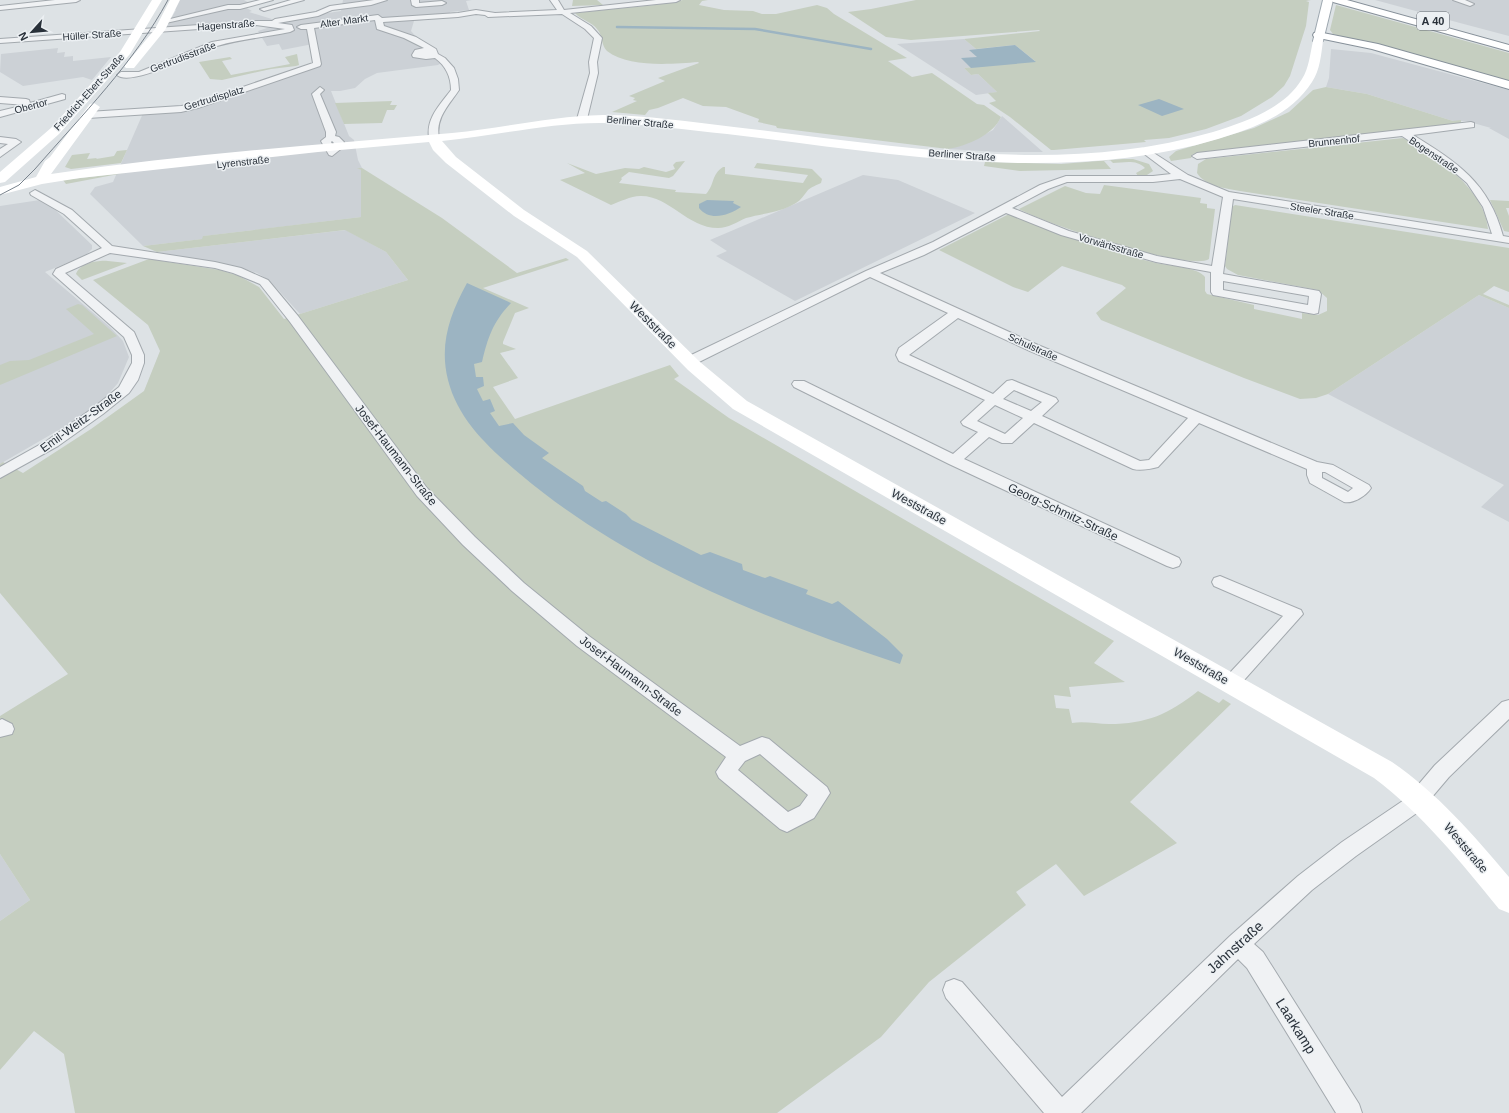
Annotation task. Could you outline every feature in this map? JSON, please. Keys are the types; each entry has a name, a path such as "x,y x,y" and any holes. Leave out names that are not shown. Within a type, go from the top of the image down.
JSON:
{"main road":[{"name":"Friedrich-Ebert-Straße","path":"24,189 10,182 4,176 70,115 124,54 157,0"},
{"name":"Friedrich-Ebert-Straße","path":"112,87 163,26 174,0"},
{"name":"Berliner Straße","path":"434,140 485,136 510,132 516,128 558,121 582,119 660,123 952,156 1054,158 1102,156 1146,151 1213,137 1252,123 1279,109 1293,98 1308,80 1328,0"},
{"name":"A 40","path":"1338,0 1509,48"},
{"name":"A 40","path":"1358,0 1509,42"},
{"path":"1318,38 1399,53 1509,85"},
{"name":"Friedrich-Ebert-Straße","path":"49,183 50,164 55,160 102,98"},
{"name":"Lyrenstraße","path":"0,191 24,189 80,174 331,145 434,140"},
{"name":"Weststraße","path":"434,140 448,158 519,213 582,254 690,361 734,401 768,422 1383,770 1421,798 1442,819 1509,899"},
{"name":"Lyrenstraße","path":"0,198 24,189 49,183 146,173 331,145"},
{"path":"55,160 57,171 80,174"},
{"name":"Lyrenstraße","path":"0,202 24,189"}],"street":[{"path":"0,9 7,0"},
{"path":"0,9 76,0"},
{"path":"163,26 228,7 240,7 269,0"},
{"path":"240,7 249,12 300,0"},
{"path":"415,0 416,5 442,1 444,15"},
{"path":"554,0 554,4 562,12 587,25 598,38 593,62 594,73 582,119"},
{"name":"Alter Markt","path":"290,29 444,15 486,17 491,15 562,12 676,0"},
{"path":"1457,0 1470,4"},
{"path":"268,23 276,20 318,14 333,8 379,1 379,21 405,36 423,44 432,53 440,57 453,75 456,84 455,90 433,123 432,133 434,140"},
{"path":"260,10 276,20"},
{"name":"Hagenstraße","path":"163,26 268,23 289,27 290,29"},
{"name":"Hüller Straße","path":"0,42 138,32 163,26"},
{"name":"Alter Markt","path":"310,26 313,44"},
{"name":"Gertrudisstraße","path":"121,75 140,74 214,44 286,32 290,29"},
{"name":"Gertrudisplatz","path":"88,115 181,109 214,100 317,64 313,44"},
{"path":"320,90 316,94 331,132 331,145"},
{"name":"Obertor","path":"0,114 62,97"},
{"path":"0,100 38,103"},
{"name":"Brunnenhof","path":"1197,156 1404,134 1470,125"},
{"name":"Bogenstraße","path":"1404,134 1445,160 1473,185 1486,202 1504,239"},
{"path":"0,140 16,142 0,154"},
{"name":"Steeler Straße","path":"1146,151 1179,176 1204,188 1228,195 1504,239"},
{"path":"690,361 870,273 887,267 958,234 1002,212 1004,208 1044,187 1066,179 1153,179 1179,176"},
{"path":"49,183 70,208 68,212"},
{"path":"24,189 45,197 63,211 68,212 109,249"},
{"path":"1218,274 1228,195"},
{"name":"Vorwärtsstraße","path":"1004,208 1049,227 1156,259 1218,274 1315,294 1314,310 1217,292 1218,274"},
{"name":"Emil-Weitz-Straße","path":"0,473 47,447 124,390 131,380 138,361 130,335 58,274 64,269 109,249"},
{"name":"Josef-Haumann-Straße","path":"109,249 215,265 237,270 264,282 294,319 422,492 469,541 518,587 583,641 738,755"},
{"name":"Schulstraße","path":"870,273 1034,348 1197,417"},
{"path":"956,313 904,351 902,355 907,361 1142,467 1153,464 1197,417 1316,467"},
{"name":"Georg-Schmitz-Straße","path":"799,384 954,461 1173,562"},
{"path":"1012,384 1051,401 1007,440 968,422 994,400 1012,384"},
{"path":"954,461 988,431"},
{"path":"1220,582 1295,614 1231,683"},
{"name":"Jahnstraße","path":"954,990 1062,1113 1238,944 1306,883 1353,846 1406,811 1421,798 1442,771 1509,707"},
{"path":"762,745 820,793 807,812 787,823 726,772 738,755 762,745"},
{"name":"Laarkamp","path":"1238,944 1255,960 1350,1113"}],"shaded area":[{"path":"177,0 244,0 251,4 243,6 252,11 249,12 275,20 165,29 176,10 174,9"},
{"path":"343,0 472,0 466,1 469,10 450,12 449,17 414,21 411,31 418,39 443,57 436,58 441,63 438,65 377,73 365,79 355,88 331,91 349,136 354,140 358,160 362,168 358,168 361,170 361,217 204,236 203,239 143,246 90,194 95,187 113,182 144,111 181,109 317,64 313,44 282,50 279,44 267,46 258,31 279,24 278,21 341,11"},
{"path":"1375,0 1509,0 1509,36 1460,23"},
{"path":"964,39 976,49 1015,45 1036,62 964,68 971,75 978,74 997,92 976,95 897,44"},
{"path":"58,48 57,53 65,52 64,57 73,56 73,61 111,57 92,80 83,77 23,86 0,72 1,54"},
{"path":"1331,49 1371,53 1509,90 1509,139 1489,128 1491,128 1466,121 1453,121 1367,94 1326,87 1329,78"},
{"path":"1002,116 1043,152 998,152 948,149 974,140 993,130"},
{"path":"863,175 898,180 975,213 795,301 716,256 727,251 710,240"},
{"path":"40,200 48,203 92,245 92,249 86,255 45,272 110,327 123,341 129,357 118,383 104,399 76,420 0,464 0,206"},
{"path":"346,230 386,252 408,280 300,314 269,280 257,273 242,268 157,252"},
{"path":"1479,295 1509,308 1509,522 1481,507 1504,485 1328,394"},
{"path":"0,854 30,900 0,921"}],"green space":[{"path":"573,0 597,0 603,5 572,6"},
{"path":"683,0 708,0 702,1 699,5 724,10 753,11 762,14 776,14 817,5 827,8 834,14 907,58 888,61 912,77 932,73 977,104 984,105 1001,117 992,129 979,139 948,149 777,128 776,126 758,122 759,119 726,107 703,106 683,98 649,110 645,115 612,112 637,101 633,100 635,98 629,96 665,81 658,78 699,63 651,64 627,60 616,56 605,49 599,31 575,13 655,5"},
{"path":"916,0 1311,0 1306,1 1309,2 1306,26 1290,76 1284,86 1272,97 1241,116 1206,129 1169,138 1144,140 1146,142 1051,150 1010,117 989,103 996,101 988,93 997,92 978,74 971,75 964,68 1035,61 1015,45 976,49 964,39 1040,31 911,40 886,37 848,12"},
{"path":"1336,5 1509,53 1509,83 1333,34 1330,30"},
{"path":"297,54 299,65 271,69 222,80 210,79 199,62 230,57 232,59 222,61 231,75 290,64 285,57"},
{"path":"1326,87 1367,94 1453,121 1461,120 1461,126 1193,154 1191,158 1171,161 1169,157 1176,151 1254,128 1289,112 1313,90"},
{"path":"392,101 390,105 397,105 394,110 387,110 382,123 344,124 335,103"},
{"path":"1403,138 1430,154 1457,175 1478,201 1485,215 1488,229 1229,189 1211,184 1201,178 1197,173 1198,164 1206,159"},
{"path":"127,150 121,163 71,169 65,167 72,155 90,153 87,159 97,158 96,159 114,156 117,151"},
{"path":"1133,159 1149,164 1153,171 1147,175 1138,176 1136,173 1145,168 1138,163 1113,163 1110,160"},
{"path":"1109,160 1104,161 1111,169 1020,171 984,166 985,162 1061,164"},
{"path":"685,161 673,176 669,178 629,172 621,178 622,179 619,183 676,190 675,192 706,194 711,187 715,176 723,167 725,167 725,174 803,183 808,175 754,168 757,163 812,169 822,179 821,183 809,189 796,203 790,206 778,211 746,218 722,228 707,227 697,223 660,201 650,197 633,197 611,205 560,180 585,173 567,163 596,174 625,168 639,169 644,167 666,172 675,169 673,165 676,162"},
{"path":"357,168 362,168 442,218 517,273 566,258 569,260 483,288 529,308 515,313 503,342 503,344 516,349 500,353 518,378 493,387 515,419 670,365 679,376 674,379 729,418 1114,641 1094,663 1125,682 1069,687 1071,697 1054,695 1056,708 1069,709 1072,723 1123,724 1146,720 1167,712 1198,691 1219,703 1223,699 1231,704 1130,802 1177,843 1084,896 1056,864 1016,892 1026,905 929,982 881,1037 777,1113 75,1113 64,1054 34,1031 0,1070 0,921 30,900 0,854 0,716 68,674 0,593 0,464 3,462 23,473 91,429 144,391 160,351 148,325 93,280 149,259 220,270 239,276 259,287 284,319 408,280 386,252 345,230 157,252 143,246 202,239 203,236 361,217 361,170"},
{"path":"124,173 66,184 63,180"},
{"path":"1104,185 1201,198 1200,203 1207,204 1207,208 1215,209 1209,259 1196,261 1175,259 1147,253 1056,225 1019,209 1065,186 1086,193 1100,194"},
{"path":"1490,200 1509,201 1509,208 1506,208 1509,216 1509,232 1504,231"},
{"path":"1235,205 1509,248 1509,292 1494,286 1483,294 1509,305 1509,308 1479,295 1328,394 1316,398 1300,399 1101,320 1096,313 1126,288 1122,285 1062,266 1028,292 1013,287 939,250 1009,214 1063,235 1100,247 1156,263 1183,267 1196,271 1205,277 1205,291 1207,294 1254,305 1254,309 1302,319 1302,313 1318,315 1327,311 1327,298 1318,290 1238,275 1227,269 1225,266 1232,207"},
{"path":"99,261 127,263 82,280 76,274 81,267 85,265"},
{"path":"78,304 82,305 117,336 0,385 0,365 10,361 29,360 94,334 66,309"}],"water":[{"path":"1015,45 1036,62 971,68 961,58 977,57 969,50"},
{"path":"1159,99 1184,109 1162,116 1138,105"},
{"path":"707,200 734,201 733,203 741,207 725,215 709,215 699,208 699,204"},
{"path":"467,283 511,303 495,323 482,362 474,364 476,377 483,377 484,386 477,389 483,401 490,399 495,411 490,413 499,426 513,423 524,435 549,453 542,458 583,486 585,491 602,502 606,501 626,514 632,520 701,555 710,552 742,564 743,570 765,578 770,576 808,590 806,594 832,604 838,601 887,639 903,655 900,664 799,628 750,608 701,587 653,563 562,507 508,464 486,443 467,420 459,408 448,380 445,354 448,330 451,318"}],"waterway":[{"path":"617,27 755,29 871,49"}],"tram line":[{"path":"0,195 19,185 89,108 123,67 154,23 168,0"}]}
